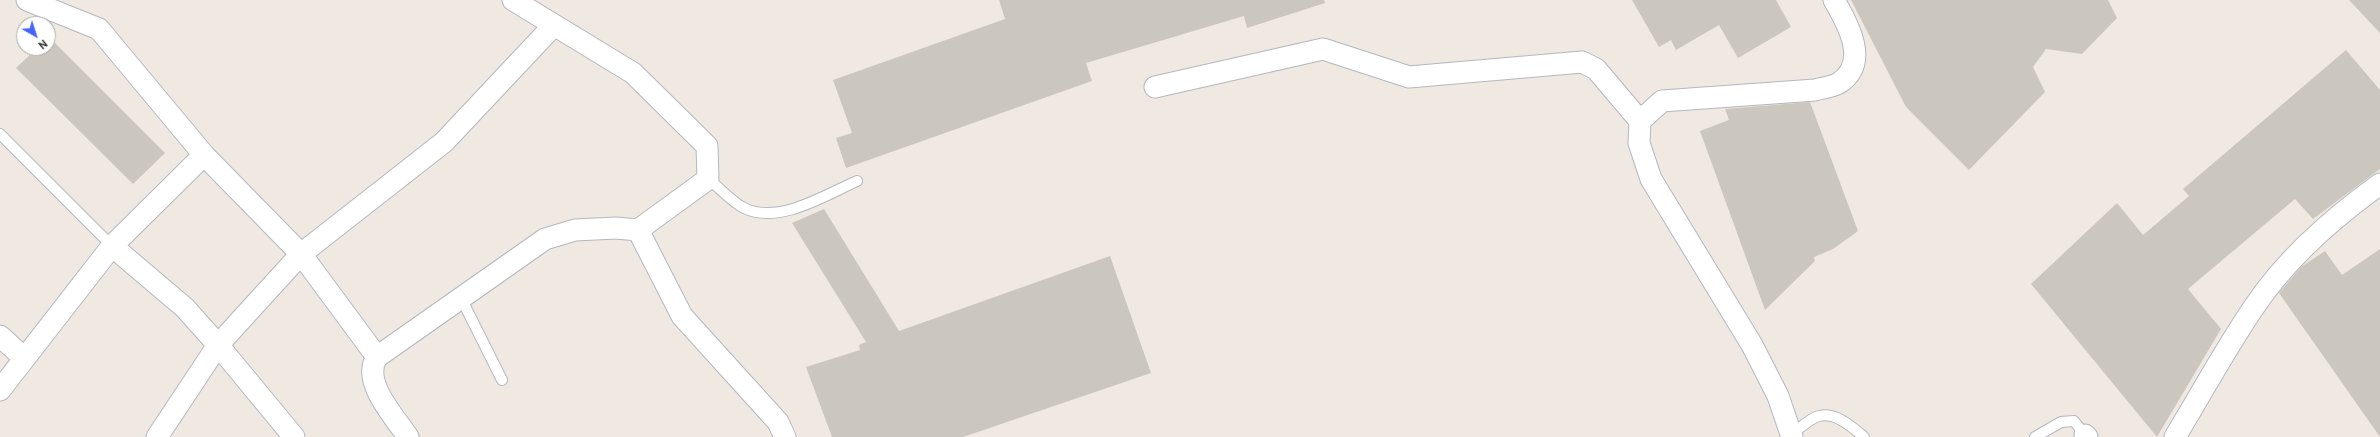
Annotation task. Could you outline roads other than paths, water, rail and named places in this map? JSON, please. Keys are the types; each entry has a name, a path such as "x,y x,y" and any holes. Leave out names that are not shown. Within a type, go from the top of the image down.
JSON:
{"street":[{"path":"27,0 99,29 204,155 301,254 377,357"},
{"path":"408,437 373,384 372,372 377,357 545,240 575,230 616,228 638,230 708,179 707,146 633,73 513,0"},
{"path":"1640,121 1662,101 1815,90 1838,84 1851,72 1856,55 1847,23 1834,0"},
{"path":"157,437 218,345 301,254 444,142 554,25"},
{"path":"1155,87 1323,49 1410,77 1582,62 1596,69 1640,121 1639,143 1652,179 1752,345 1778,396 1792,435"},
{"path":"0,390 112,246 204,155"},
{"path":"2176,437 2254,306 2316,237 2380,184"},
{"path":"638,230 682,316 778,422 785,437"},
{"path":"112,246 185,308 218,345 294,437"},
{"path":"0,336 24,358"}],"lane":[{"path":"0,134 112,246"},
{"path":"708,179 743,208 772,214 790,210 857,180"},
{"path":"461,298 502,380"},
{"path":"1792,435 1818,416 1834,417 1848,424 1864,437"},
{"path":"2034,437 2061,422 2074,421 2086,436"}]}
